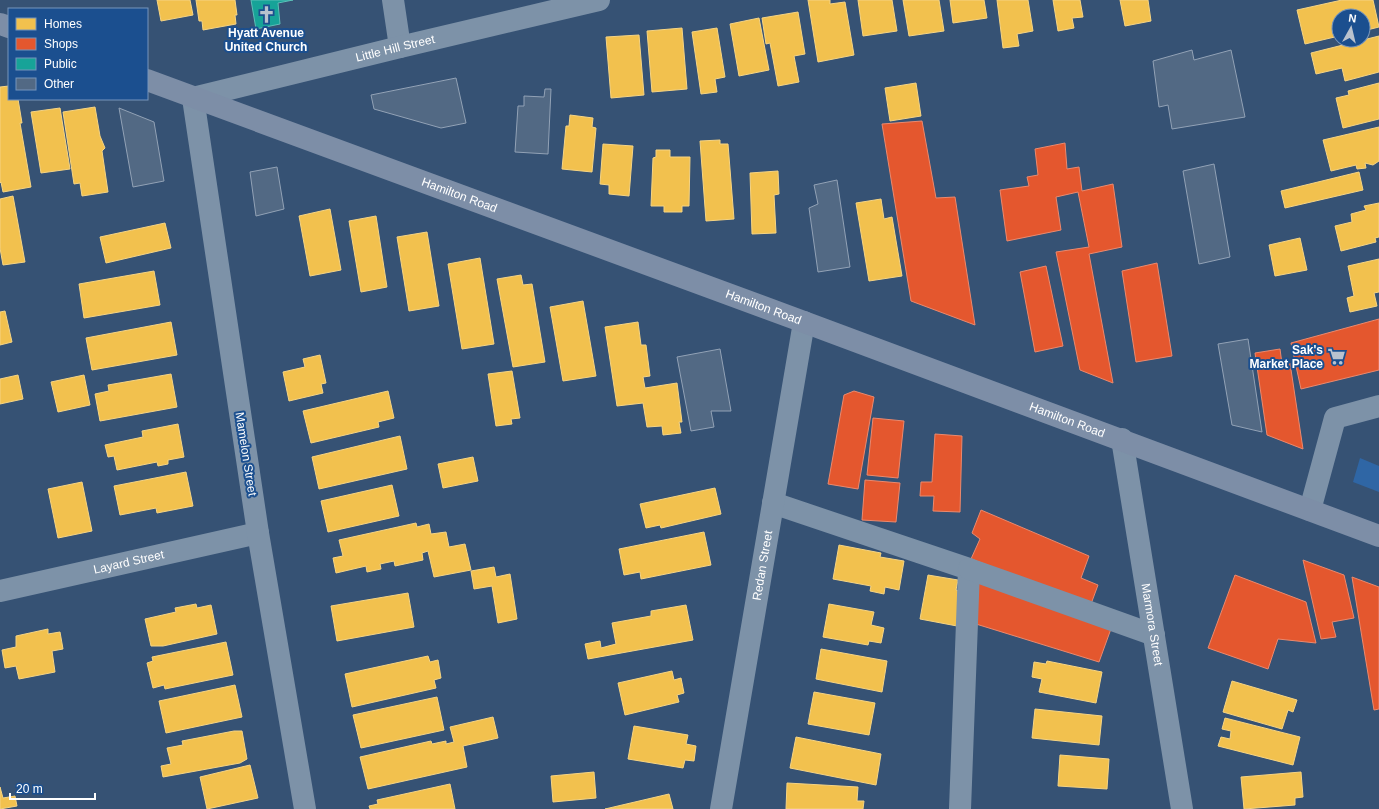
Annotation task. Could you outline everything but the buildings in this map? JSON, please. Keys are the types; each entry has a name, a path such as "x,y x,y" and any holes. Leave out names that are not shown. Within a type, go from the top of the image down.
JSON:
{"main road":[{"name":"Hamilton Road","path":"148,80 192,98 1122,439 1379,536"}],"street":[{"path":"392,0 400,47"},
{"name":"Little Hill Street","path":"192,98 599,0"},
{"name":"Mamelon Street","path":"192,98 258,534 305,809"},
{"name":"Redan Street","path":"720,809 804,322"},
{"path":"1310,510 1335,418 1379,406"},
{"name":"Marmora Street","path":"1122,439 1182,809"},
{"path":"773,503 969,569 1154,635"},
{"name":"Layard Street","path":"0,592 258,534"},
{"path":"960,809 969,569"}],"shaded area":[{"path":"1360,458 1379,466 1379,492 1353,482"}],"place":[{"name":"Hyatt Avenue United Church","path":"266,14"},
{"name":"Sak's Market Place","path":"1336,357"}]}
